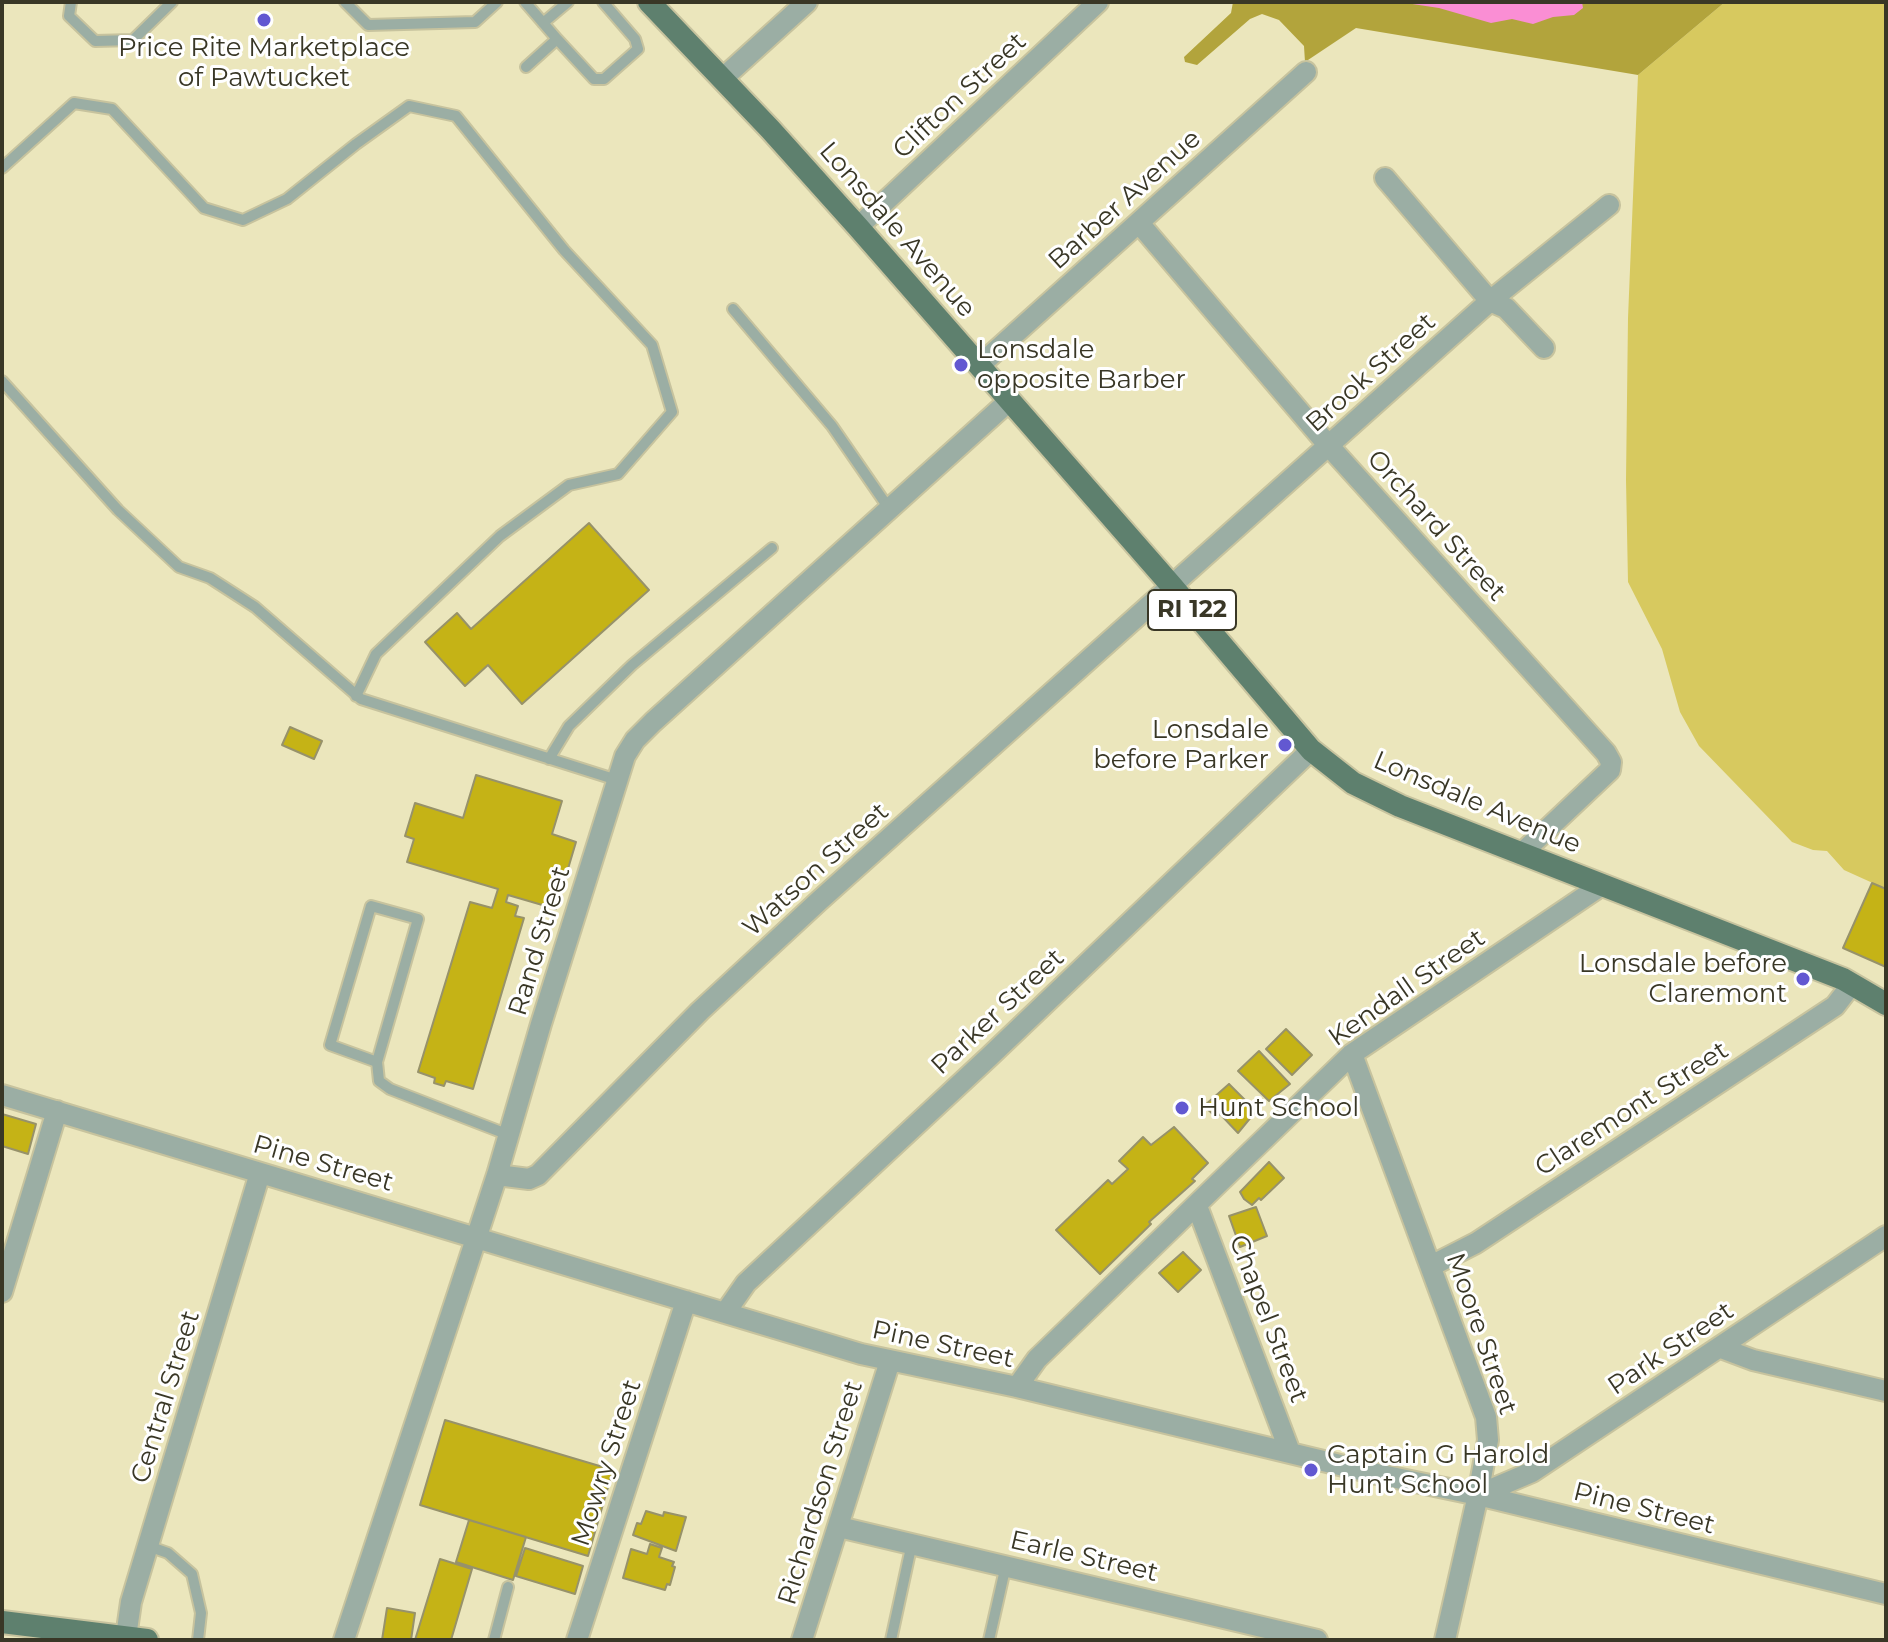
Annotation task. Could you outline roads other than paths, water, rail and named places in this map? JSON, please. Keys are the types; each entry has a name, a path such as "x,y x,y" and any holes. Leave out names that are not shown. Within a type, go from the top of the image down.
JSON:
{"main road":[{"name":"Lonsdale Avenue","path":"649,2 858,227 1311,750 1353,783 1400,806 1852,984 1886,1004"},
{"path":"2,1622 136,1639"}],"street":[{"path":"722,79 807,2"},
{"name":"Clifton Street","path":"858,227 1098,2"},
{"name":"Barber Avenue","path":"979,366 1306,72"},
{"path":"1385,178 1490,301 1506,308 1544,348"},
{"name":"Brook Street","path":"1171,585 1490,301 1609,205"},
{"name":"Orchard Street","path":"1139,223 1328,445 1606,753 1611,762 1610,770 1535,837 1521,854"},
{"name":"Rand Street","path":"344,1640 497,1175 617,780 635,740 1009,401"},
{"name":"Watson Street","path":"497,1175 529,1179 538,1175 722,991 1171,585"},
{"name":"Parker Street","path":"725,1313 746,1283 1311,750"},
{"name":"Kendall Street","path":"1017,1387 1037,1359 1352,1054 1602,885"},
{"name":"Claremont Street","path":"1431,1266 1476,1243 1835,1006 1852,984"},
{"name":"Moore Street","path":"1352,1054 1486,1417 1488,1440 1478,1495 1445,1640"},
{"name":"Pine Street","path":"2,1095 890,1361 1017,1387 1886,1594"},
{"path":"2,1292 57,1111"},
{"name":"Central Street","path":"136,1639 131,1602 260,1173"},
{"name":"Chapel Street","path":"1197,1206 1290,1452"},
{"name":"Park Street","path":"1478,1495 1532,1472 1886,1236"},
{"name":"Mowry Street","path":"577,1640 686,1301"},
{"path":"1721,1348 1753,1360 1886,1391"},
{"name":"Richardson Street","path":"802,1640 890,1361"},
{"name":"Earle Street","path":"839,1527 1317,1640"}],"lane":[{"path":"71,2 69,16 95,41 133,40 172,2"},
{"path":"345,2 368,25 475,22 497,2"},
{"path":"525,2 594,79 604,79 638,49 635,39 603,2"},
{"path":"543,23 568,2"},
{"path":"526,67 557,39"},
{"path":"2,168 74,103 112,109 204,208 243,220 287,199 409,106 456,116 564,250 652,345 672,412 618,474 569,485 500,536 376,654 356,696"},
{"path":"733,309 832,426 890,510"},
{"path":"2,381 118,510 179,567 210,578 255,607 356,696 617,780"},
{"path":"549,759 569,726 632,665 772,548"},
{"path":"377,1062 330,1045 371,906 418,919 377,1062 379,1081 390,1089 509,1135"},
{"path":"891,1640 912,1543"},
{"path":"148,1546 168,1553 192,1574 201,1613 198,1640"},
{"path":"989,1640 1006,1565"},
{"path":"494,1640 508,1587"}],"place":[{"name":"Price Rite Marketplace of Pawtucket","path":"264,20"},
{"name":"Lonsdale opposite Barber","path":"961,365"},
{"name":"Lonsdale before Parker","path":"1285,745"},
{"name":"Lonsdale before Claremont","path":"1803,979"},
{"name":"Hunt School","path":"1182,1108"},
{"name":"Captain G Harold Hunt School","path":"1311,1470"}]}
